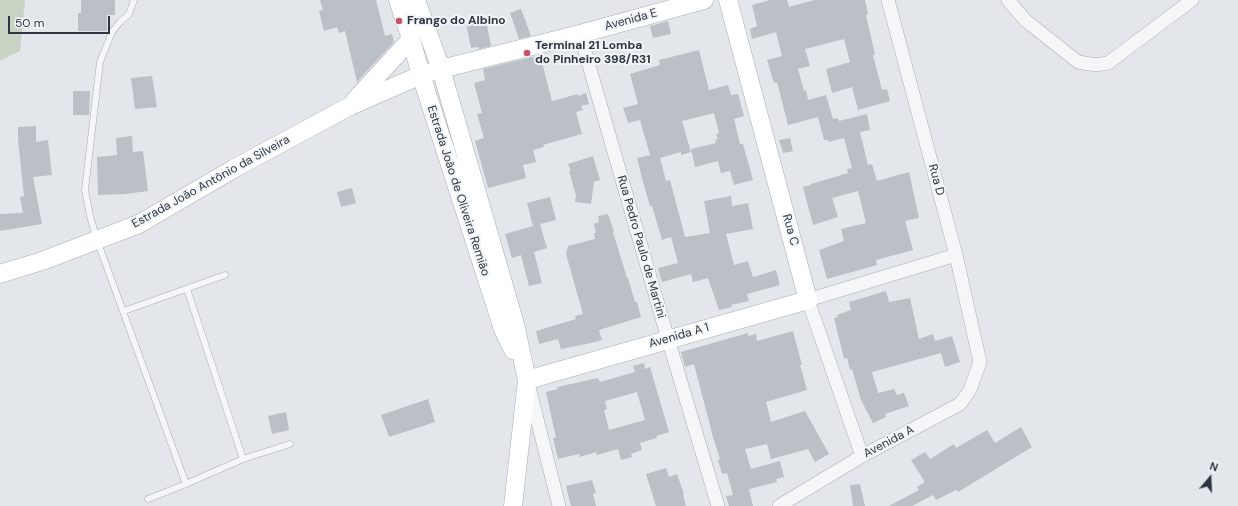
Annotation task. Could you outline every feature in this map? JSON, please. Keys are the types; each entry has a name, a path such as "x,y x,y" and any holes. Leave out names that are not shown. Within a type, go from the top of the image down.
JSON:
{"main road":[{"name":"Estrada João de Oliveira Remião","path":"398,0 503,329 527,380"},
{"name":"Estrada João de Oliveira Remião","path":"416,0 440,68 515,324 527,380 513,506"},
{"name":"Avenida E","path":"440,68 580,34 704,0"},
{"name":"Rua C","path":"728,0 808,300"},
{"name":"Estrada João Antônio da Silveira","path":"350,106 411,39"},
{"path":"411,39 419,39 426,42 440,68"},
{"name":"Estrada João Antônio da Silveira","path":"0,274 42,261 139,224 235,168 350,106 440,68"},
{"name":"Avenida A 1","path":"527,380 808,300"}],"street":[{"name":"Rua D","path":"888,0 956,255 980,362"},
{"path":"1008,0 1025,20 1078,62 1096,65 1108,63 1192,0"},
{"name":"Rua Pedro Paulo de Martini","path":"580,34 718,506"},
{"name":"Avenida A 1","path":"808,300 956,255"},
{"name":"Rua C","path":"808,300 862,456"},
{"name":"Avenida A","path":"780,506 862,456 960,404 970,390 980,362"},
{"path":"527,380 559,506"}],"lane":[{"path":"134,0 129,14 112,32 100,62 86,190 90,216 97,240 186,484"},
{"path":"124,311 226,275"},
{"path":"187,289 243,460"},
{"path":"148,499 243,460 290,444"}],"green space":[{"path":"0,0 25,0 20,51 0,61"}],"building":[{"path":"81,0 115,0 115,15 107,15 107,31 78,31 78,13 81,13"},
{"path":"320,0 376,0 385,36 392,34 394,42 357,82 345,31 339,33 337,27 324,31 319,11 323,10"},
{"path":"770,0 787,0 789,7 814,0 865,0 868,14 866,15 875,55 873,55 882,90 887,89 890,101 858,110 852,87 832,93 826,69 850,62 844,39 805,49 810,66 798,69 808,100 826,95 833,119 838,118 839,121 867,114 870,130 860,132 868,165 872,164 877,181 909,172 919,218 905,221 913,250 876,260 877,265 827,279 819,250 844,241 841,229 866,223 858,191 832,198 838,217 813,225 803,187 848,173 847,169 852,168 844,138 828,142 828,140 824,140 818,117 788,125 777,82 774,83 767,60 782,56 776,32 752,39 750,29 757,26 752,5"},
{"path":"521,9 531,36 519,39 510,13"},
{"path":"486,20 491,46 479,49 479,47 471,48 466,23"},
{"path":"668,21 671,34 653,38 650,26"},
{"path":"699,50 709,90 728,85 731,95 738,94 744,116 734,119 740,144 743,144 753,180 734,185 730,171 721,173 718,161 695,167 691,149 716,143 715,140 718,139 716,134 719,133 714,113 682,121 691,152 681,155 681,152 660,158 666,181 670,180 685,237 710,233 704,201 731,196 732,206 748,203 753,229 726,234 734,265 748,261 753,277 776,270 780,285 747,294 749,301 731,305 732,307 719,310 708,278 693,282 691,274 662,282 658,268 678,263 671,237 662,240 643,182 637,158 650,155 640,120 628,123 623,108 638,104 630,74 660,65 659,60"},
{"path":"540,55 552,101 586,93 589,104 581,106 583,110 576,112 582,134 543,145 544,147 533,150 536,162 523,165 526,178 488,188 475,141 484,138 477,114 482,113 474,83 485,80 483,69"},
{"path":"152,76 157,107 135,109 131,78"},
{"path":"73,91 90,91 89,115 73,115"},
{"path":"36,126 36,142 48,140 52,175 33,177 42,224 0,231 0,214 23,213 20,197 24,196 18,127"},
{"path":"132,136 133,152 143,151 148,191 98,195 97,157 117,155 116,138"},
{"path":"790,138 793,151 783,153 779,140"},
{"path":"593,156 600,180 594,182 591,204 575,202 576,196 569,171 571,171 568,164"},
{"path":"352,188 356,203 341,207 337,192"},
{"path":"550,197 556,220 540,224 547,248 534,252 542,283 529,286 521,255 512,258 505,234 533,226 527,203"},
{"path":"608,214 627,278 635,302 637,302 641,317 599,330 602,340 591,343 561,349 558,339 539,344 536,331 576,319 575,316 583,314 566,254 568,246 595,239 594,233 596,233 594,224 599,222 598,216"},
{"path":"886,291 889,302 910,298 919,339 933,334 935,341 952,336 960,362 945,367 941,353 872,372 878,393 894,389 897,395 904,393 909,406 885,414 886,417 873,423 861,400 852,369 850,370 847,358 844,359 834,318 838,317 837,315 851,310 849,302"},
{"path":"793,331 807,390 766,402 771,422 805,411 829,454 815,462 808,449 771,459 767,444 745,449 751,469 780,461 784,477 776,479 777,482 749,489 753,506 729,506 726,496 733,495 727,473 722,474 718,460 720,459 694,364 685,367 681,352 748,333 748,336 756,334 757,341"},
{"path":"644,363 645,369 650,367 669,432 656,436 657,438 640,443 642,450 631,454 632,457 621,460 618,449 597,455 596,452 580,457 579,454 558,459 553,438 556,438 546,392 558,389 557,387 598,378 600,382 635,372 633,366","holes":["637,392 645,420 609,430 604,410 607,409 605,401"]},
{"path":"428,399 435,422 389,437 381,415"},
{"path":"286,412 289,430 272,434 268,416"},
{"path":"1021,427 1032,447 958,492 956,490 936,500 933,495 912,506 889,506 919,490 917,487 925,482 911,460 925,452 930,459 954,444 956,448 987,430 995,443"},
{"path":"666,468 669,477 677,474 684,494 686,506 656,506 646,474"},
{"path":"592,480 596,493 593,494 596,506 571,506 566,486"},
{"path":"860,484 865,506 853,506 850,485"}],"place":[{"name":"Frango do Albino","path":"399,21"},
{"name":"Terminal 21 Lomba do Pinheiro 398/R31","path":"527,53"}]}
